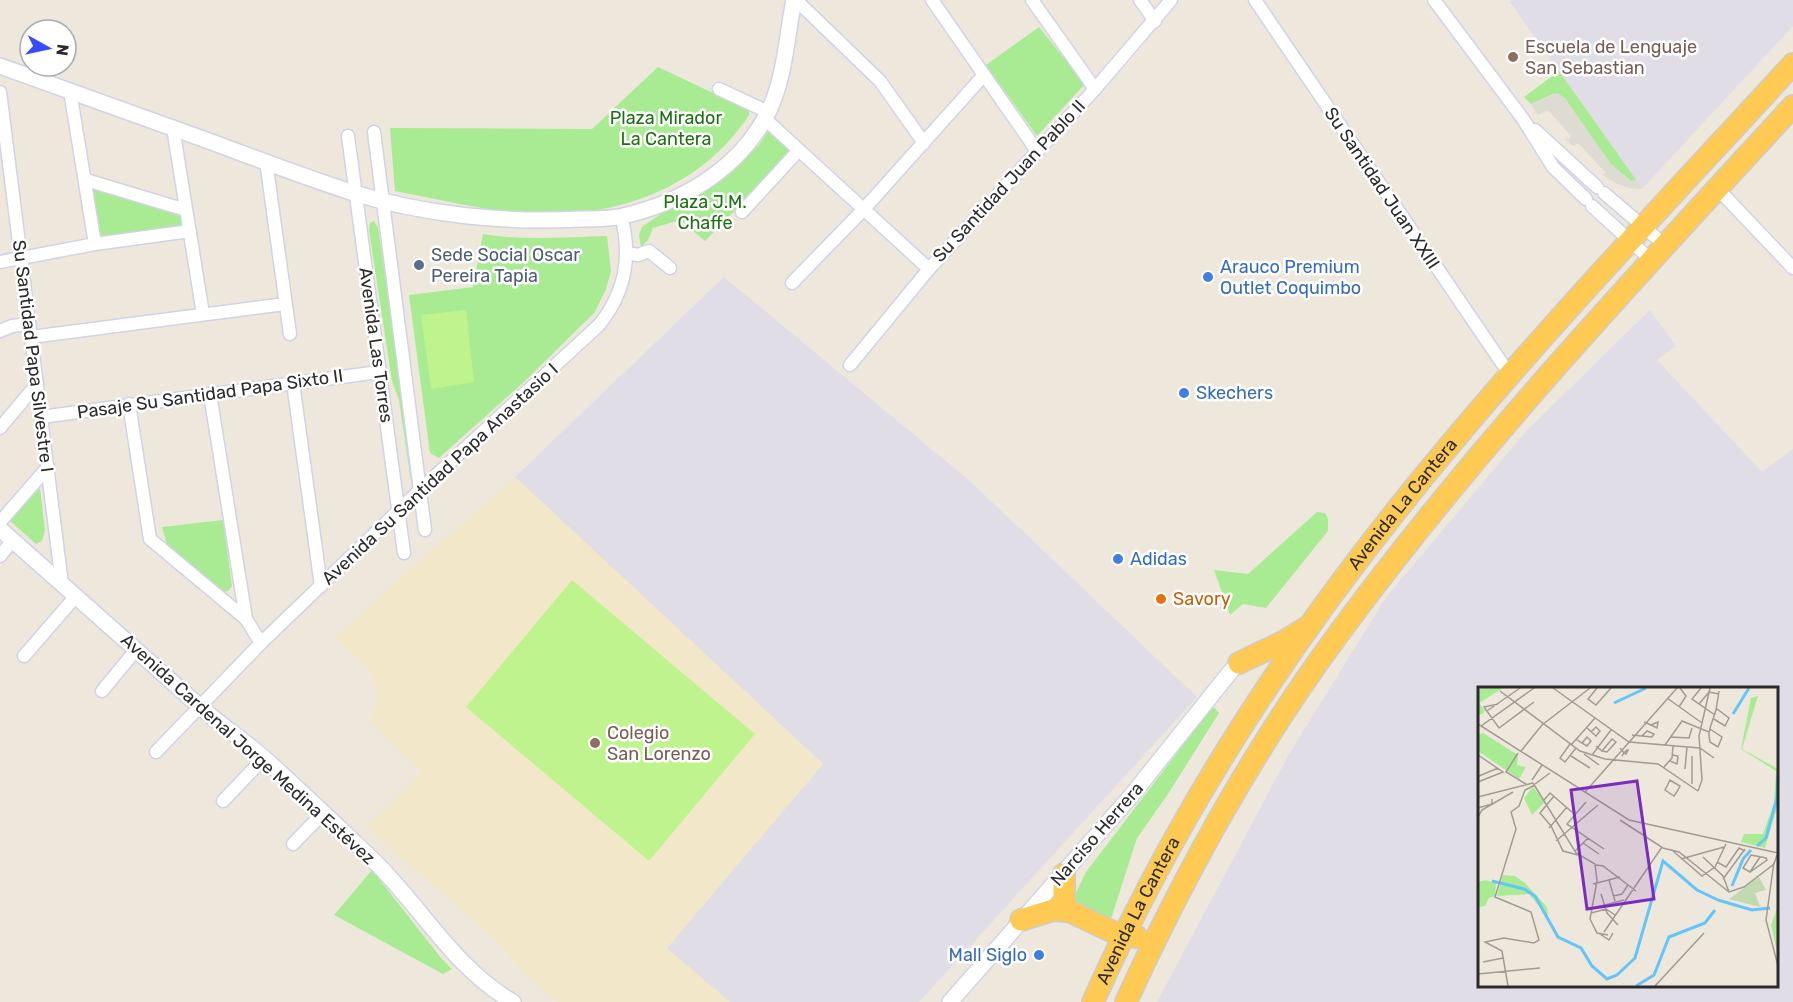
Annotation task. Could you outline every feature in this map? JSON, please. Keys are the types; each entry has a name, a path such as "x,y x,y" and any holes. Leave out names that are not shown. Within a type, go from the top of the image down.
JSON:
{"highway":[{"name":"Avenida La Cantera","path":"1093,1002 1124,936 1197,798 1311,624 1403,501 1510,375 1793,64"},
{"name":"Avenida La Cantera","path":"1126,1002 1155,938 1226,806 1296,695 1373,586 1492,441 1793,106"},
{"path":"1239,663 1283,642 1311,624"},
{"path":"1239,663 1257,660 1279,672 1289,682 1296,695"},
{"path":"1064,874 1064,900 1070,910"},
{"path":"1022,920 1053,910 1070,910 1124,936 1155,938"}],"street":[{"path":"0,66 355,193 429,210 492,218 559,220 621,216 679,196 722,170 740,152 766,115 778,84 795,0"},
{"path":"795,0 880,81 924,143"},
{"path":"932,0 1037,151"},
{"path":"1032,0 1095,89"},
{"path":"1140,0 1155,21"},
{"name":"Su Santidad Juan Pablo II","path":"850,365 929,269 1095,89 1171,0"},
{"name":"Su Santidad Juan XXIII","path":"1255,0 1510,375"},
{"path":"1434,0 1523,119 1553,166 1589,203 1637,233 1659,253"},
{"path":"792,283 864,209 984,75"},
{"path":"719,89 766,115 800,150 929,269"},
{"path":"70,91 95,244"},
{"name":"Su Santidad Papa Silvestre I","path":"0,92 62,584"},
{"path":"1523,119 1600,190 1637,233 1659,253"},
{"path":"173,128 203,315"},
{"name":"Avenida Las Torres","path":"374,132 425,530"},
{"name":"Avenida Las Torres","path":"348,136 404,553"},
{"path":"742,212 800,150"},
{"path":"266,161 290,334"},
{"path":"86,180 186,210"},
{"path":"1717,189 1793,268"},
{"name":"Avenida Su Santidad Papa Anastasio I","path":"156,753 261,643 421,489 599,325 612,308 622,286 627,253 621,216"},
{"path":"0,262 95,244 190,231"},
{"path":"627,253 638,255 649,251 670,268"},
{"path":"0,331 12,326 30,331 203,315 285,303"},
{"name":"Pasaje Su Santidad Papa Sixto II","path":"41,417 379,372"},
{"path":"294,383 321,586"},
{"path":"0,428 37,384"},
{"path":"210,394 246,619"},
{"path":"129,404 150,539 246,619 261,643"},
{"path":"0,522 48,467"},
{"name":"Avenida Cardenal Jorge Medina Estévez","path":"0,529 199,706 264,758 386,872 465,966 513,1002"},
{"path":"0,556 13,540"},
{"path":"24,656 76,596"},
{"path":"102,691 136,650"},
{"name":"Narciso Herrera","path":"950,1002 1131,796 1239,663"},
{"path":"224,801 264,758"},
{"path":"293,844 323,813"}],"shaded area":[{"path":"1513,0 1793,0 1793,26 1642,189 1510,2"},
{"path":"1557,93 1565,98 1611,164 1631,181 1636,180 1642,189 1628,188 1602,174 1606,173 1578,143 1573,146 1564,138 1569,139 1571,136 1548,110 1538,115 1531,104"},
{"path":"724,277 971,482 1197,697 919,1002 730,1002 666,948 823,764 515,477"},
{"path":"1650,310 1676,346 1657,360 1762,472 1793,449 1793,1002 1157,1002 1289,754 1387,596 1528,429"},
{"name":"Colegio San Lorenzo","path":"515,477 823,764 667,948 730,1002 556,1002 519,969 497,941 366,827 421,772 369,721 378,699 371,671 334,637"}],"green space":[{"path":"1039,27 1085,84 1037,136 986,65"},
{"name":"Plaza Mirador La Cantera","path":"658,67 749,110 749,115 727,143 702,166 673,184 643,198 610,208 576,213 542,214 493,210 395,191 390,128 592,129"},
{"path":"1559,71 1636,180 1631,181 1611,164 1560,95 1553,94 1531,104 1524,97"},
{"name":"Plaza J.M. Chaffe","path":"769,130 792,153 705,241 680,220 653,228 648,240 641,247 639,235 642,227 668,209 724,178 758,146"},
{"path":"92,188 181,216 183,226 100,237"},
{"path":"374,221 378,228 415,473 413,482 411,482 399,400 392,381 369,230 370,223"},
{"path":"483,234 529,238 607,236 611,271 606,289 595,312 526,380 439,458 430,453 409,295 473,287"},
{"path":"466,310 474,382 431,389 421,315"},
{"path":"40,488 45,530 42,541 36,544 9,520"},
{"path":"1317,512 1325,513 1328,519 1328,531 1266,608 1243,604 1230,615 1214,570 1248,574"},
{"path":"223,520 232,586 228,591 222,592 168,548 162,527"},
{"path":"572,580 755,734 649,861 466,707"},
{"path":"1213,706 1219,713 1137,838 1110,922 1072,901 1086,872"},
{"path":"372,870 452,969 443,974 334,915"}],"place":[{"name":"Escuela de Lenguaje San Sebastian","path":"1513,57"},
{"name":"Sede Social Oscar Pereira Tapia","path":"419,265"},
{"name":"Arauco Premium Outlet Coquimbo","path":"1208,277"},
{"name":"Skechers","path":"1184,393"},
{"name":"Adidas","path":"1118,559"},
{"name":"Savory","path":"1161,599"},
{"name":"Colegio San Lorenzo","path":"595,743"},
{"name":"Mall Siglo","path":"1039,955"}]}
